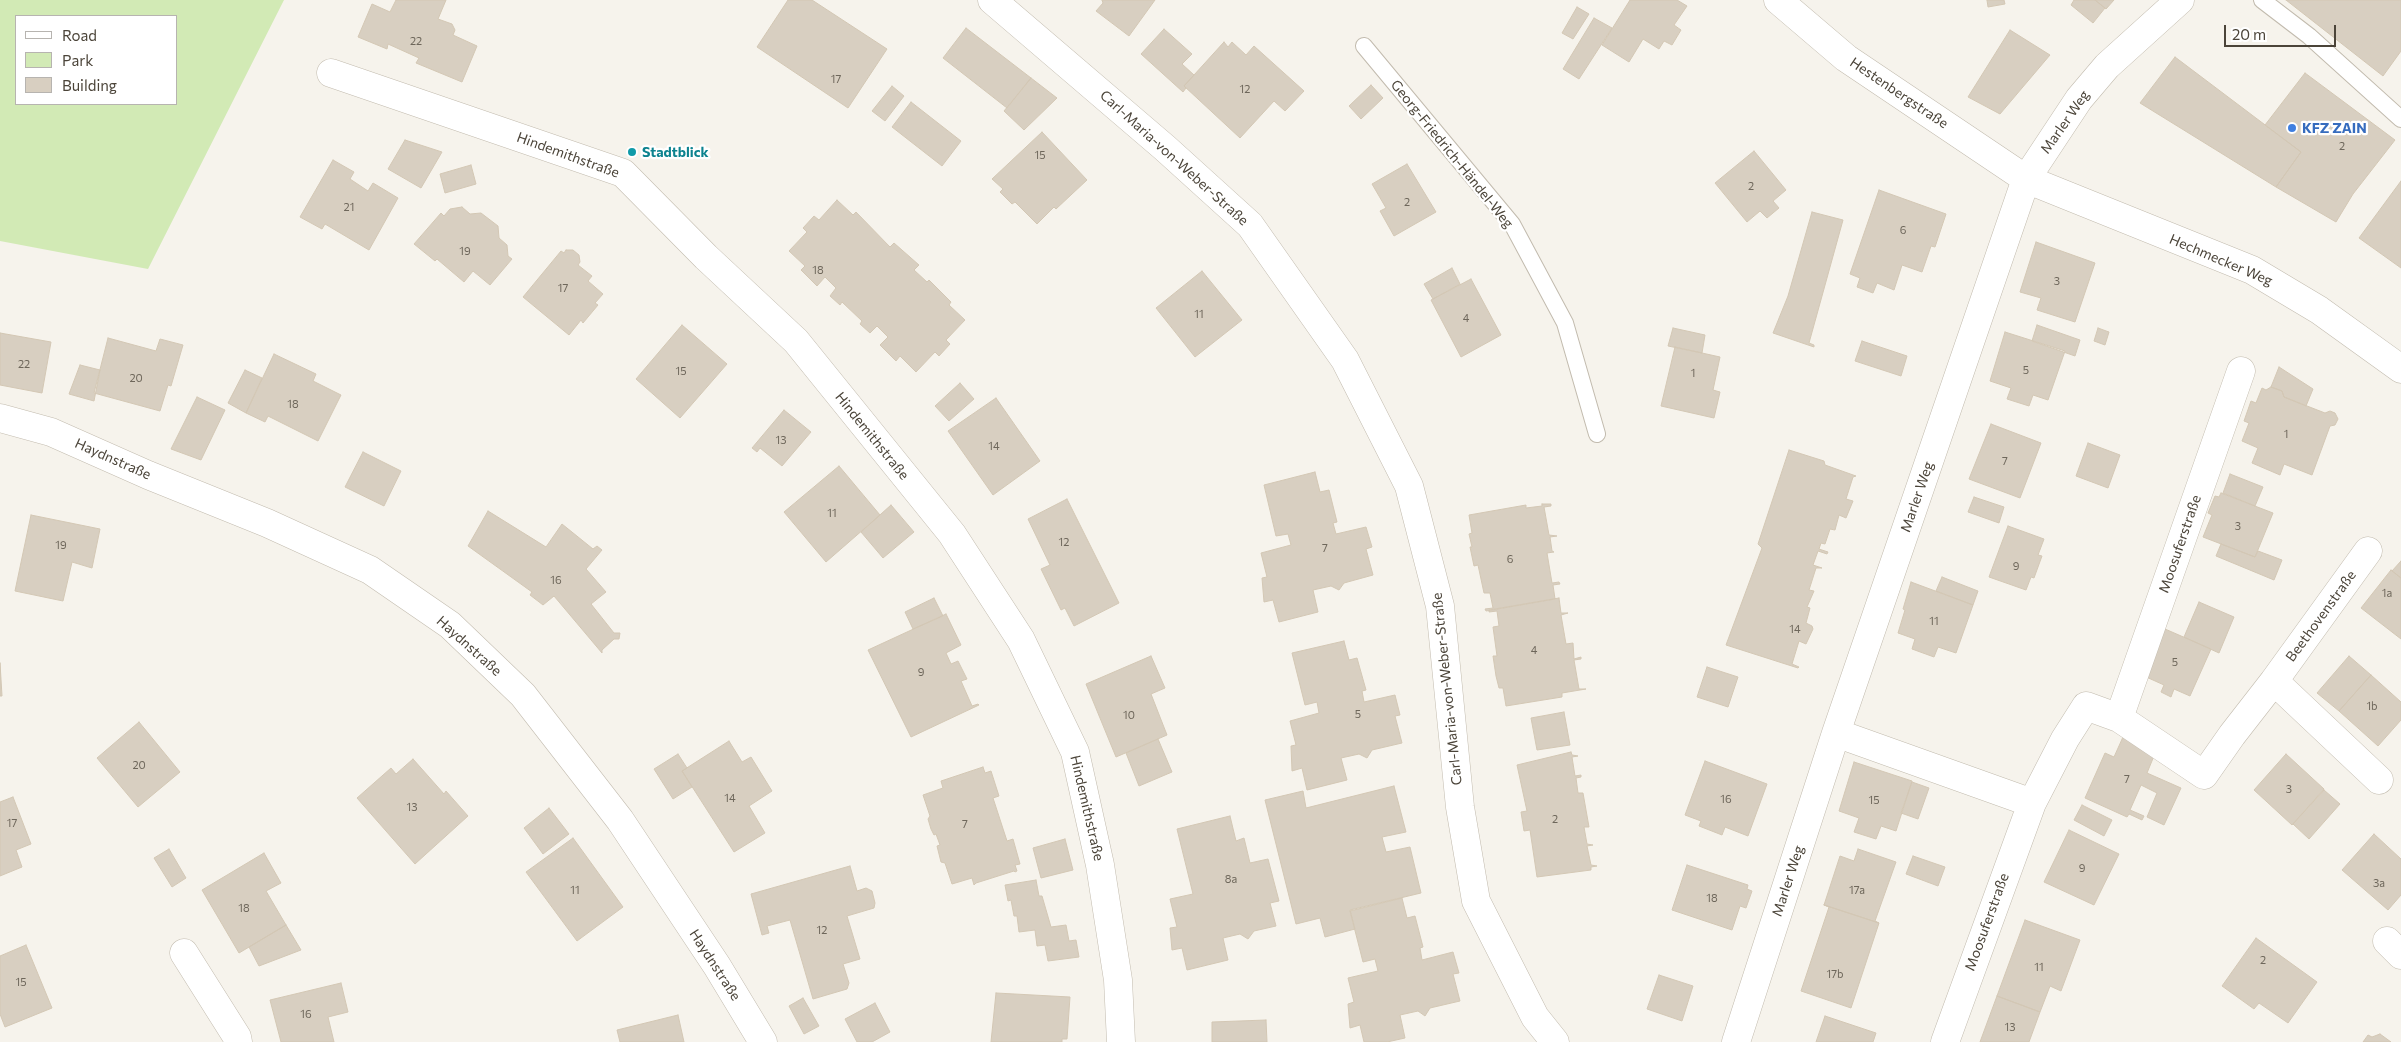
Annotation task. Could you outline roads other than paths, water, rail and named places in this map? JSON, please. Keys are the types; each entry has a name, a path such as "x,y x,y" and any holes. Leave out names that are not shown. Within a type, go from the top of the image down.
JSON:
{"street":[{"name":"Carl-Maria-von-Weber-Straße","path":"992,0 1165,148 1250,225 1345,360 1409,486 1440,606 1460,807 1476,900 1535,1017 1555,1042"},
{"name":"Hestenbergstraße","path":"1778,0 1846,58 2026,179"},
{"name":"Marler Weg","path":"1736,1042 1836,733 2026,179 2079,98 2107,66 2180,0"},
{"name":"Hindemithstraße","path":"331,73 624,173 706,257 796,342 952,534 1021,640 1076,752 1100,865 1111,932 1118,980 1121,1042"},
{"name":"Hechmecker Weg","path":"2026,179 2252,270 2319,310 2401,369"},
{"name":"Moosuferstraße","path":"2119,718 2241,370"},
{"name":"Haydnstraße","path":"0,418 51,432 148,475 284,531 370,570 450,625 523,695 620,820 717,966 763,1042"},
{"name":"Beethovenstraße","path":"2204,775 2232,735 2274,682 2368,551"},
{"path":"2274,682 2379,780"},
{"name":"Moosuferstraße","path":"1944,1042 2032,803 2065,739 2086,706 2119,718 2204,775"},
{"path":"1836,733 2032,803"},
{"path":"184,953 238,1037 238,1042"}],"lane":[{"path":"2262,0 2309,36 2401,119"},
{"name":"Georg-Friedrich-Händel-Weg","path":"1364,46 1512,224 1565,323 1596,434"}],"place":[{"name":"KFZ ZAIN","path":"2292,128"},
{"name":"Stadtblick","path":"632,152"}]}
